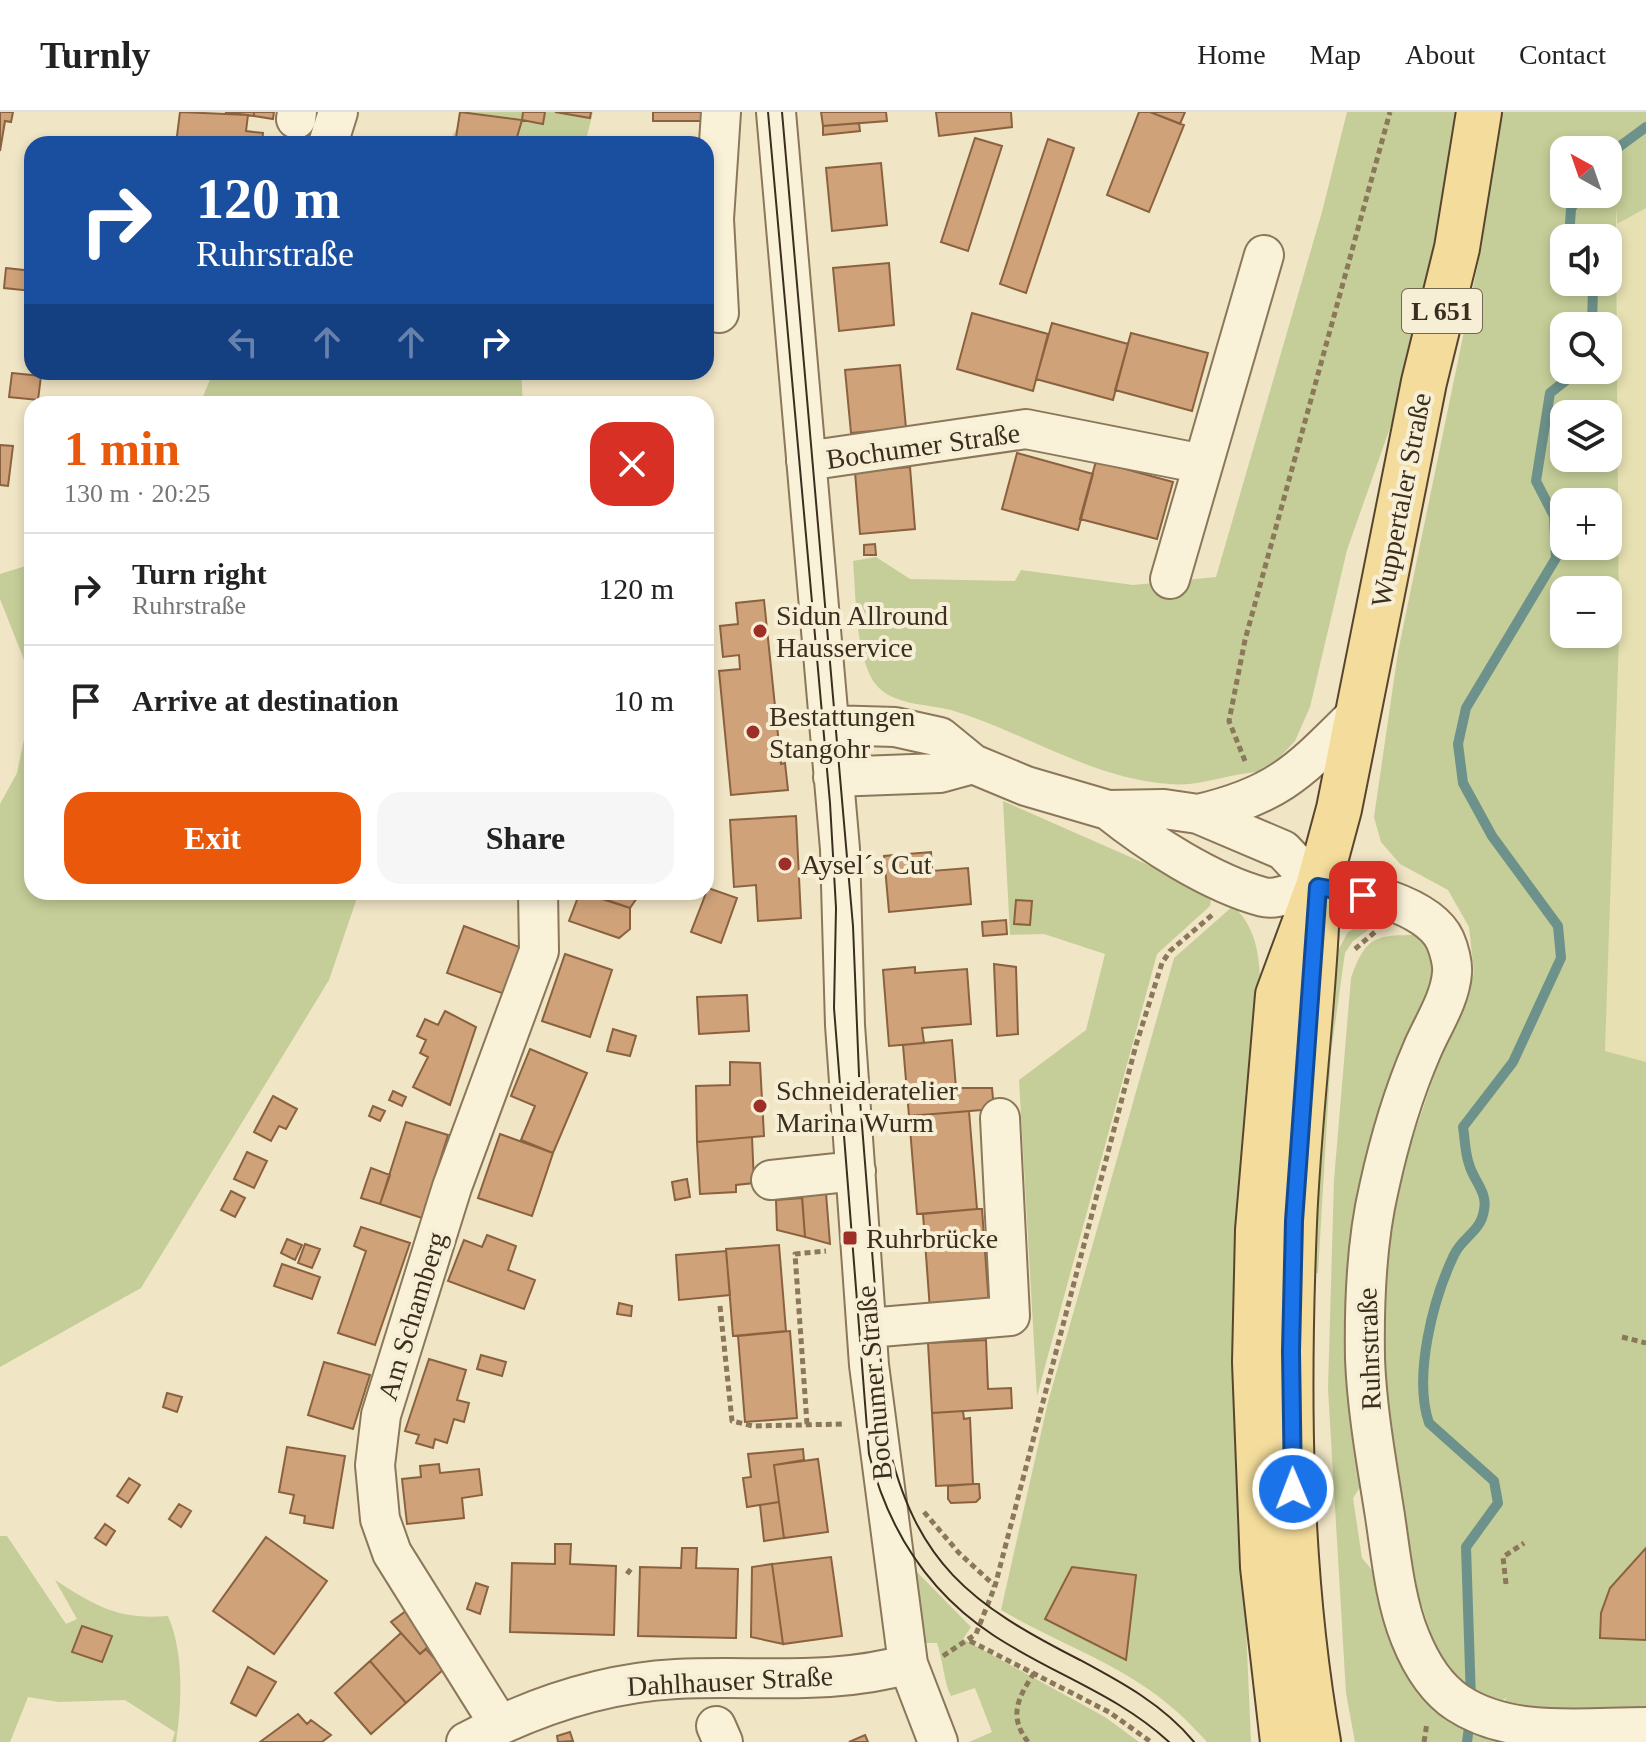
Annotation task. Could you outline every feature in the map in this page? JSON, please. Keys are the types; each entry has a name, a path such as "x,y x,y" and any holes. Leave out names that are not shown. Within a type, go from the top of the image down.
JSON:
{"main road":[{"name":"Wuppertaler Straße","path":"1318,887 1360,711 1424,382 1457,248 1479,112"},
{"name":"L 651","path":"1283,1742 1269,1633 1259,1498 1255,1362 1258,1230 1278,995 1318,887"},
{"name":"L 651","path":"1318,887 1294,1221 1291,1351 1294,1504 1303,1624 1318,1742"}],"street":[{"path":"330,136 338,112"},
{"path":"719,313 714,219 721,112"},
{"name":"Bochumer Straße","path":"776,112 829,725 856,1171 882,1474 938,1742"},
{"path":"1170,579 1264,255"},
{"name":"Bochumer Straße","path":"806,461 1026,429 1203,464"},
{"path":"1198,814 1263,794 1293,777 1360,711"},
{"path":"829,725 895,727 940,737 973,764 1026,786 1108,810 1164,809 1198,814 1283,850 1318,887"},
{"path":"833,777 940,773 973,764"},
{"path":"1108,810 1155,847 1267,898 1318,887"},
{"name":"Ruhrstraße","path":"1318,887 1385,899 1414,909 1440,931 1453,971 1449,990 1420,1052 1398,1118 1378,1189 1366,1278 1365,1362 1390,1551 1409,1633 1422,1663 1439,1687 1470,1710 1498,1722 1646,1727"},
{"name":"Am Schamberg","path":"499,1724 392,1553 380,1519 375,1465 381,1415 452,1187 539,951 538,900"},
{"path":"868,1328 1010,1316 1000,1118"},
{"path":"771,1180 856,1171"},
{"name":"Dahlhauser Straße","path":"466,1742 499,1724 597,1689 674,1679 868,1674 922,1661"}],"path":[{"path":"1263,794 1235,741 1229,721 1232,700 1245,640 1390,112"},
{"path":"922,1661 970,1641 995,1586 1136,1045 1162,963 1170,951 1218,910 1235,885"},
{"path":"807,1424 795,1254 832,1251"},
{"path":"720,1306 732,1421 753,1426 858,1423"},
{"path":"1622,1337 1646,1343"},
{"path":"882,1474 995,1586"},
{"path":"1506,1584 1503,1557 1524,1543"},
{"path":"627,1574 633,1566"},
{"path":"970,1641 1109,1712 1151,1742"},
{"path":"1028,1742 1017,1724 1015,1712 1034,1673"}],"shaded area":[{"path":"1646,208 1646,1062 1605,1051 1619,648 1622,648 1622,576 1619,576 1619,560 1622,560 1622,488 1618,488 1618,472 1622,472 1622,400 1618,400 1618,384 1622,384 1622,312 1617,312 1617,296 1622,296 1622,224 1617,224"}],"green space":[{"path":"466,112 593,112 587,136 452,136"},
{"path":"1347,112 1458,112 1433,263 1397,408 1347,550 1310,707 1295,741 1266,772 1170,784 1113,773 978,719 902,700 884,692 870,675 864,660 853,561 876,557 910,579 1015,581 1021,570 1133,585 1216,577 1322,212"},
{"path":"1499,112 1646,112 1646,208 1617,224 1616,208 1622,208 1622,136 1550,136 1550,208 1616,208 1616,224 1550,224 1550,296 1617,296 1617,312 1550,312 1550,384 1617,384 1617,400 1550,400 1550,472 1618,472 1618,488 1550,488 1550,560 1618,560 1619,576 1550,576 1550,648 1619,648 1605,1051 1646,1062 1646,1742 1355,1742 1346,1693 1328,1389 1334,1180 1351,978 1368,946 1392,936 1419,935 1436,968 1430,995 1399,1055 1378,1126 1347,1370 1360,1487 1353,1498 1362,1558 1381,1581 1442,1712 1482,1737 1507,1697 1499,1703 1482,1698 1458,1678 1435,1646 1412,1575 1394,1465 1383,1353 1389,1248 1398,1182 1439,1061 1474,973 1469,927 1448,890 1400,864 1381,842 1374,817 1398,652 1482,244"},
{"path":"210,380 522,380 522,396 203,396"},
{"path":"24,566 24,660 0,599 0,574"},
{"path":"24,739 24,900 356,900 329,980 141,1288 0,1367 0,804 17,773"},
{"path":"1003,801 1212,893 1210,906 1157,954 1037,1396 1019,1080 1086,1030 1105,954 1044,934 1010,935"},
{"path":"1233,906 1253,935 1261,992 1243,1558 1251,1742 1207,1742 1183,1717 1135,1680 1001,1610 1048,1402 1174,958"},
{"path":"1365,922 1368,930 1353,941 1345,953 1343,967 1331,1053 1318,1273 1315,1273 1326,1057 1336,954 1348,932"},
{"path":"0,1536 7,1536 66,1624 77,1619 55,1580 109,1610 136,1616 168,1616 179,1662 180,1711 176,1742 172,1742 175,1732 125,1700 59,1702 28,1697 10,1742 0,1742"},
{"path":"913,1568 971,1627 963,1639 1105,1717 1139,1742 969,1742 992,1732 975,1688 951,1696 937,1643 926,1643"}],"building":[{"path":"0,112 13,112 11,122 5,121 0,151"},
{"path":"180,112 248,115 246,131 263,133 263,136 177,136"},
{"path":"225,112 254,112 254,116"},
{"path":"254,112 274,112 273,119 254,116"},
{"path":"460,112 522,120 517,136 456,136"},
{"path":"523,112 545,112 543,124 522,120"},
{"path":"555,112 591,112 590,118"},
{"path":"653,112 711,112 711,121 653,121"},
{"path":"821,112 886,112 887,121 823,126"},
{"path":"936,112 1011,112 1012,127 939,136"},
{"path":"1139,112 1150,112 1184,125 1149,212 1107,195"},
{"path":"1150,112 1185,112 1180,124"},
{"path":"859,123 860,131 823,135 823,126"},
{"path":"975,138 1002,146 968,251 941,242"},
{"path":"1048,139 1074,148 1026,293 1000,284"},
{"path":"881,163 887,225 832,231 826,168"},
{"path":"889,263 894,325 839,331 833,268"},
{"path":"6,268 24,270 24,290 4,288"},
{"path":"972,313 1048,334 1033,391 957,369"},
{"path":"1052,323 1128,344 1113,400 1036,379"},
{"path":"1131,333 1208,353 1192,411 1115,390"},
{"path":"900,365 906,428 851,433 845,370"},
{"path":"12,373 24,374 24,380 40,380 38,396 9,397"},
{"path":"0,445 13,446 8,486 0,485"},
{"path":"1017,453 1093,474 1078,530 1002,509"},
{"path":"1096,461 1173,482 1157,539 1080,519"},
{"path":"910,467 915,529 860,534 855,472"},
{"path":"875,544 876,555 864,555 864,545"},
{"path":"764,600 781,764 785,763 788,790 731,795 719,671 740,669 739,655 723,657 720,626 738,624 736,603"},
{"path":"796,816 801,918 758,921 756,885 734,887 730,820"},
{"path":"931,852 932,871 968,868 971,904 889,912 884,856"},
{"path":"714,890 737,898 721,943 691,932 703,900 714,900"},
{"path":"577,900 605,900 630,908 630,929 619,938 569,921"},
{"path":"607,900 636,900 630,908"},
{"path":"1016,900 1032,901 1030,925 1014,924"},
{"path":"1006,920 1007,934 983,936 982,922"},
{"path":"464,926 527,950 510,996 447,973"},
{"path":"565,954 612,970 590,1037 542,1021"},
{"path":"994,964 1016,967 1018,1034 997,1036"},
{"path":"915,967 915,973 967,969 971,1024 922,1028 924,1043 889,1046 883,970"},
{"path":"747,995 749,1031 699,1034 697,997"},
{"path":"445,1011 476,1027 450,1105 413,1087 428,1057 420,1053 426,1040 417,1036 425,1019 438,1025"},
{"path":"613,1029 636,1036 630,1056 607,1051"},
{"path":"952,1040 956,1088 992,1088 994,1109 909,1116 903,1045"},
{"path":"530,1049 587,1073 553,1153 521,1140 535,1106 511,1096"},
{"path":"730,1062 760,1063 764,1136 697,1142 696,1086 730,1085"},
{"path":"393,1091 406,1097 402,1106 389,1100"},
{"path":"273,1096 297,1109 286,1129 279,1126 271,1141 254,1132"},
{"path":"373,1106 385,1111 380,1121 369,1116"},
{"path":"969,1111 977,1209 917,1214 909,1116"},
{"path":"406,1122 448,1135 422,1218 380,1204"},
{"path":"500,1134 553,1153 532,1216 478,1198"},
{"path":"752,1137 754,1183 736,1185 736,1192 700,1194 697,1142"},
{"path":"247,1152 267,1161 254,1188 234,1179"},
{"path":"371,1168 390,1175 380,1204 361,1198"},
{"path":"687,1179 690,1197 675,1200 672,1182"},
{"path":"231,1191 245,1198 235,1217 221,1210"},
{"path":"826,1193 830,1244 805,1237 802,1194"},
{"path":"802,1198 805,1237 777,1230 776,1200"},
{"path":"982,1209 989,1306 930,1310 923,1214"},
{"path":"361,1227 410,1243 375,1345 338,1333 366,1251 354,1246"},
{"path":"487,1235 516,1246 508,1270 535,1280 524,1309 448,1281 464,1240 482,1247"},
{"path":"287,1239 302,1245 295,1260 281,1253"},
{"path":"305,1244 320,1249 312,1268 298,1263"},
{"path":"779,1245 786,1331 733,1336 726,1249"},
{"path":"726,1251 730,1295 679,1300 676,1255"},
{"path":"282,1264 320,1277 312,1299 274,1286"},
{"path":"619,1303 632,1306 631,1316 617,1314"},
{"path":"790,1331 797,1418 745,1422 738,1336"},
{"path":"986,1340 988,1389 1011,1388 1012,1408 932,1413 928,1343"},
{"path":"481,1355 506,1362 502,1376 477,1369"},
{"path":"429,1359 466,1370 457,1400 469,1403 464,1422 454,1419 447,1443 435,1439 433,1448 416,1443 419,1435 405,1431"},
{"path":"324,1362 370,1375 353,1429 308,1415"},
{"path":"167,1393 182,1397 177,1412 163,1407"},
{"path":"963,1411 964,1419 970,1418 973,1484 936,1486 932,1413"},
{"path":"287,1447 345,1456 333,1528 304,1523 305,1516 290,1513 294,1495 279,1492"},
{"path":"803,1449 804,1460 774,1465 779,1502 747,1507 743,1478 751,1477 748,1454"},
{"path":"818,1459 828,1532 784,1538 774,1465"},
{"path":"439,1464 440,1473 479,1469 482,1495 462,1498 464,1518 407,1524 402,1479 421,1477 420,1466"},
{"path":"129,1478 140,1485 128,1503 117,1496"},
{"path":"979,1484 980,1498 976,1502 951,1503 948,1499 948,1486"},
{"path":"779,1502 784,1538 764,1541 760,1505"},
{"path":"179,1504 191,1511 181,1527 169,1519"},
{"path":"105,1524 115,1531 106,1545 95,1538"},
{"path":"266,1537 327,1581 274,1654 213,1611"},
{"path":"555,1544 571,1544 570,1564 616,1566 614,1635 510,1632 512,1563 555,1564"},
{"path":"682,1548 697,1548 696,1568 738,1569 736,1638 638,1636 640,1567 681,1568"},
{"path":"1646,1548 1646,1640 1600,1638 1601,1613 1610,1588"},
{"path":"831,1557 842,1636 783,1644 772,1564"},
{"path":"772,1564 783,1644 751,1637 752,1567"},
{"path":"1072,1567 1136,1575 1126,1660 1045,1619"},
{"path":"476,1583 488,1587 480,1614 467,1609"},
{"path":"410,1608 433,1642 420,1654 391,1622"},
{"path":"82,1626 112,1636 102,1662 72,1652"},
{"path":"401,1633 420,1654 426,1649 444,1669 406,1703 370,1661"},
{"path":"370,1661 406,1703 371,1734 335,1693"},
{"path":"248,1667 276,1682 256,1716 231,1703"},
{"path":"298,1714 307,1724 311,1720 331,1735 322,1742 260,1742"},
{"path":"570,1732 573,1741 558,1742 557,1736"},
{"path":"865,1735 868,1742 849,1742"}],"waterway":[{"path":"1622,145 1646,127"},
{"path":"1570,224 1572,208"},
{"path":"1592,312 1593,296"},
{"path":"1471,1700 1466,1547 1498,1503 1494,1481 1429,1423 1423,1383 1424,1361 1433,1315 1446,1273 1457,1249 1479,1224 1484,1210 1482,1192 1468,1160 1463,1127 1513,1062 1561,958 1558,926 1492,836 1463,783 1458,744 1466,708 1556,558 1554,516 1536,481 1550,393 1561,384"},
{"path":"1467,1742 1470,1720"}],"tram line":[{"path":"768,112 830,803 836,908 834,1008 869,1454 877,1482 899,1533 930,1579 949,1599 993,1635 1106,1697 1169,1742"},
{"path":"782,112 853,926 860,1100 887,1439 899,1482 914,1518 932,1549 953,1575 1008,1619 1141,1695 1194,1742"}],"place":[{"name":"Sidun Allround Hausservice","path":"760,631"},
{"name":"Bestattungen Stangohr","path":"753,732"},
{"name":"Aysel´s Cut","path":"785,864"},
{"name":"Schneideratelier Marina Wurm","path":"760,1106"},
{"name":"Ruhrbrücke","path":"850,1238"}],"route":[{"path":"1293,1489 1291,1351 1294,1221 1318,887 1363,895"}]}
